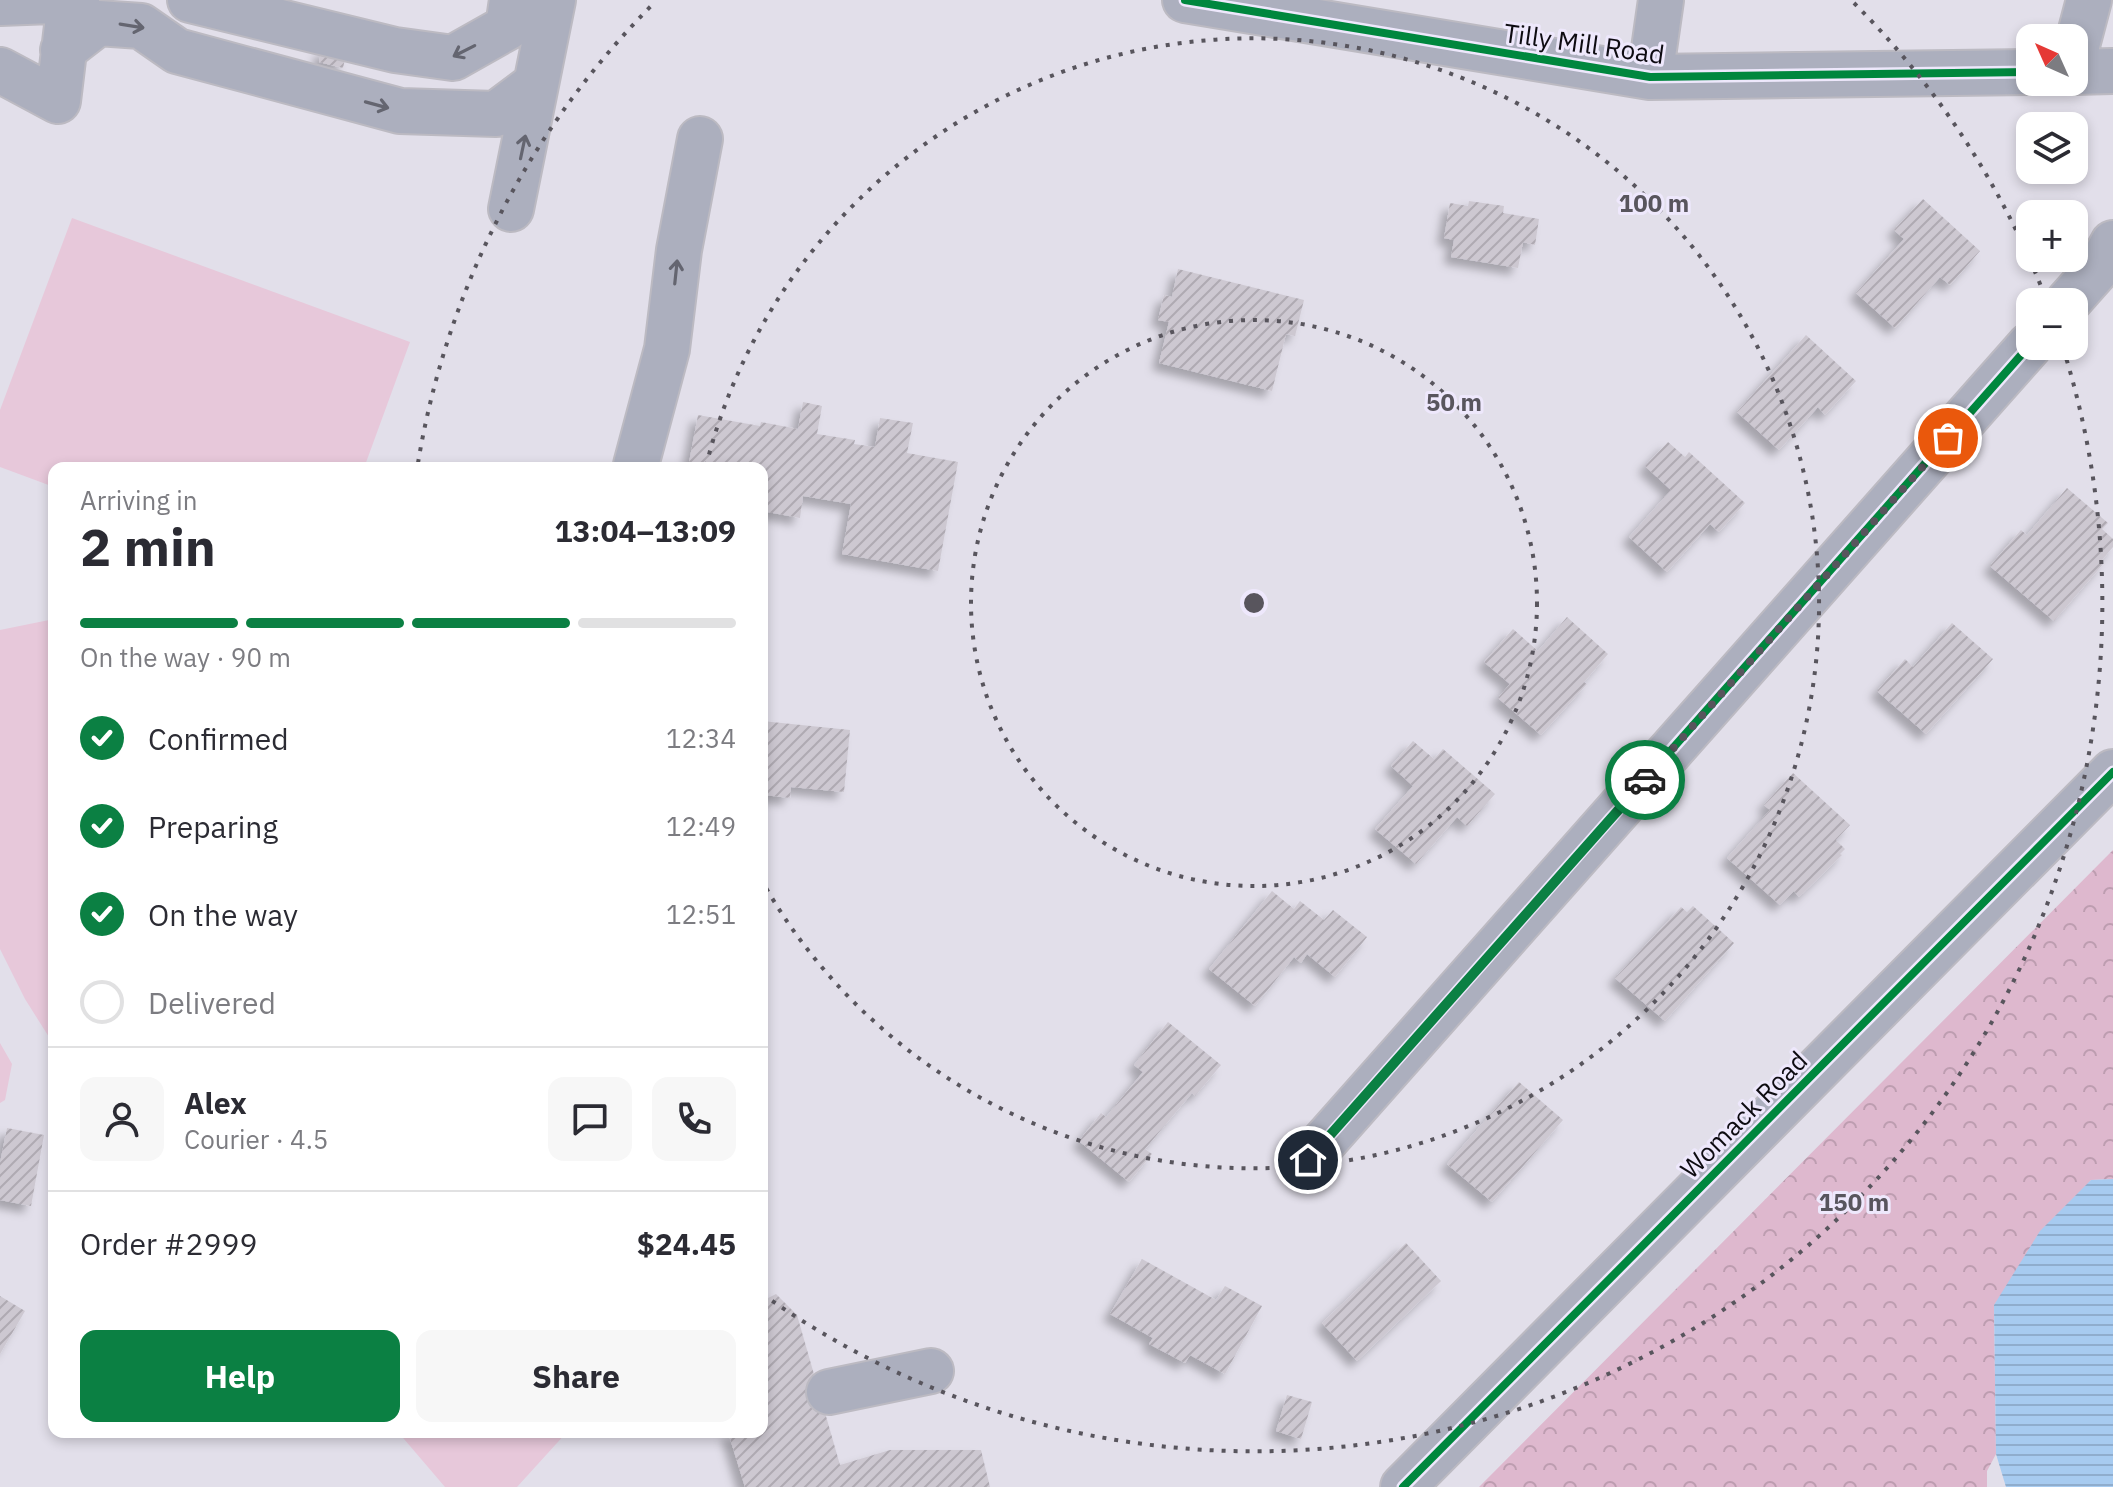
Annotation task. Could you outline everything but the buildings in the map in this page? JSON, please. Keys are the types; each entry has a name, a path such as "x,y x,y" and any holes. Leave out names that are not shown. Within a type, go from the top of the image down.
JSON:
{"street":[{"path":"190,0 395,50 453,58 508,27 512,0"},
{"path":"511,209 553,0"},
{"name":"Tilly Mill Road","path":"1185,0 1650,77 2016,72"},
{"path":"1650,77 1661,0"},
{"path":"2059,24 2065,0"},
{"path":"2083,24 2089,0"},
{"path":"0,3 73,1 63,50 58,101 0,70"},
{"path":"63,50 98,23 141,26 177,51 400,111 496,114 536,84"},
{"path":"2088,72 2113,71"},
{"path":"637,462 667,349 679,250 700,139"},
{"path":"2080,288 2101,265 2113,243"},
{"path":"1308,1160 2017,360"},
{"name":"Womack Road","path":"1403,1487 2113,772"},
{"path":"829,1392 931,1371"}],"green space":[{"path":"2113,850 2113,1179 2091,1180 1994,1305 1996,1454 1987,1471 1987,1487 1479,1487"}],"shaded area":[{"path":"72,218 410,342 366,462 48,462 48,485 0,467 0,410"},
{"path":"48,620 48,1035 25,999 0,949 0,630"},
{"path":"0,1043 12,1064 5,1100 0,1103"},
{"path":"403,1438 562,1438 517,1487 445,1487"}],"water":[{"path":"2113,1179 2113,1487 2006,1487 1996,1454 1994,1305 2040,1231 2091,1180"}],"cycle path":[{"path":"1185,0 1650,77 2016,72"},
{"path":"1308,1160 2017,360"},
{"path":"1403,1487 2113,772"}],"way so far":[{"path":"1645,780 1948,438"}],"route":[{"path":"1308,1160 1645,780"}]}
